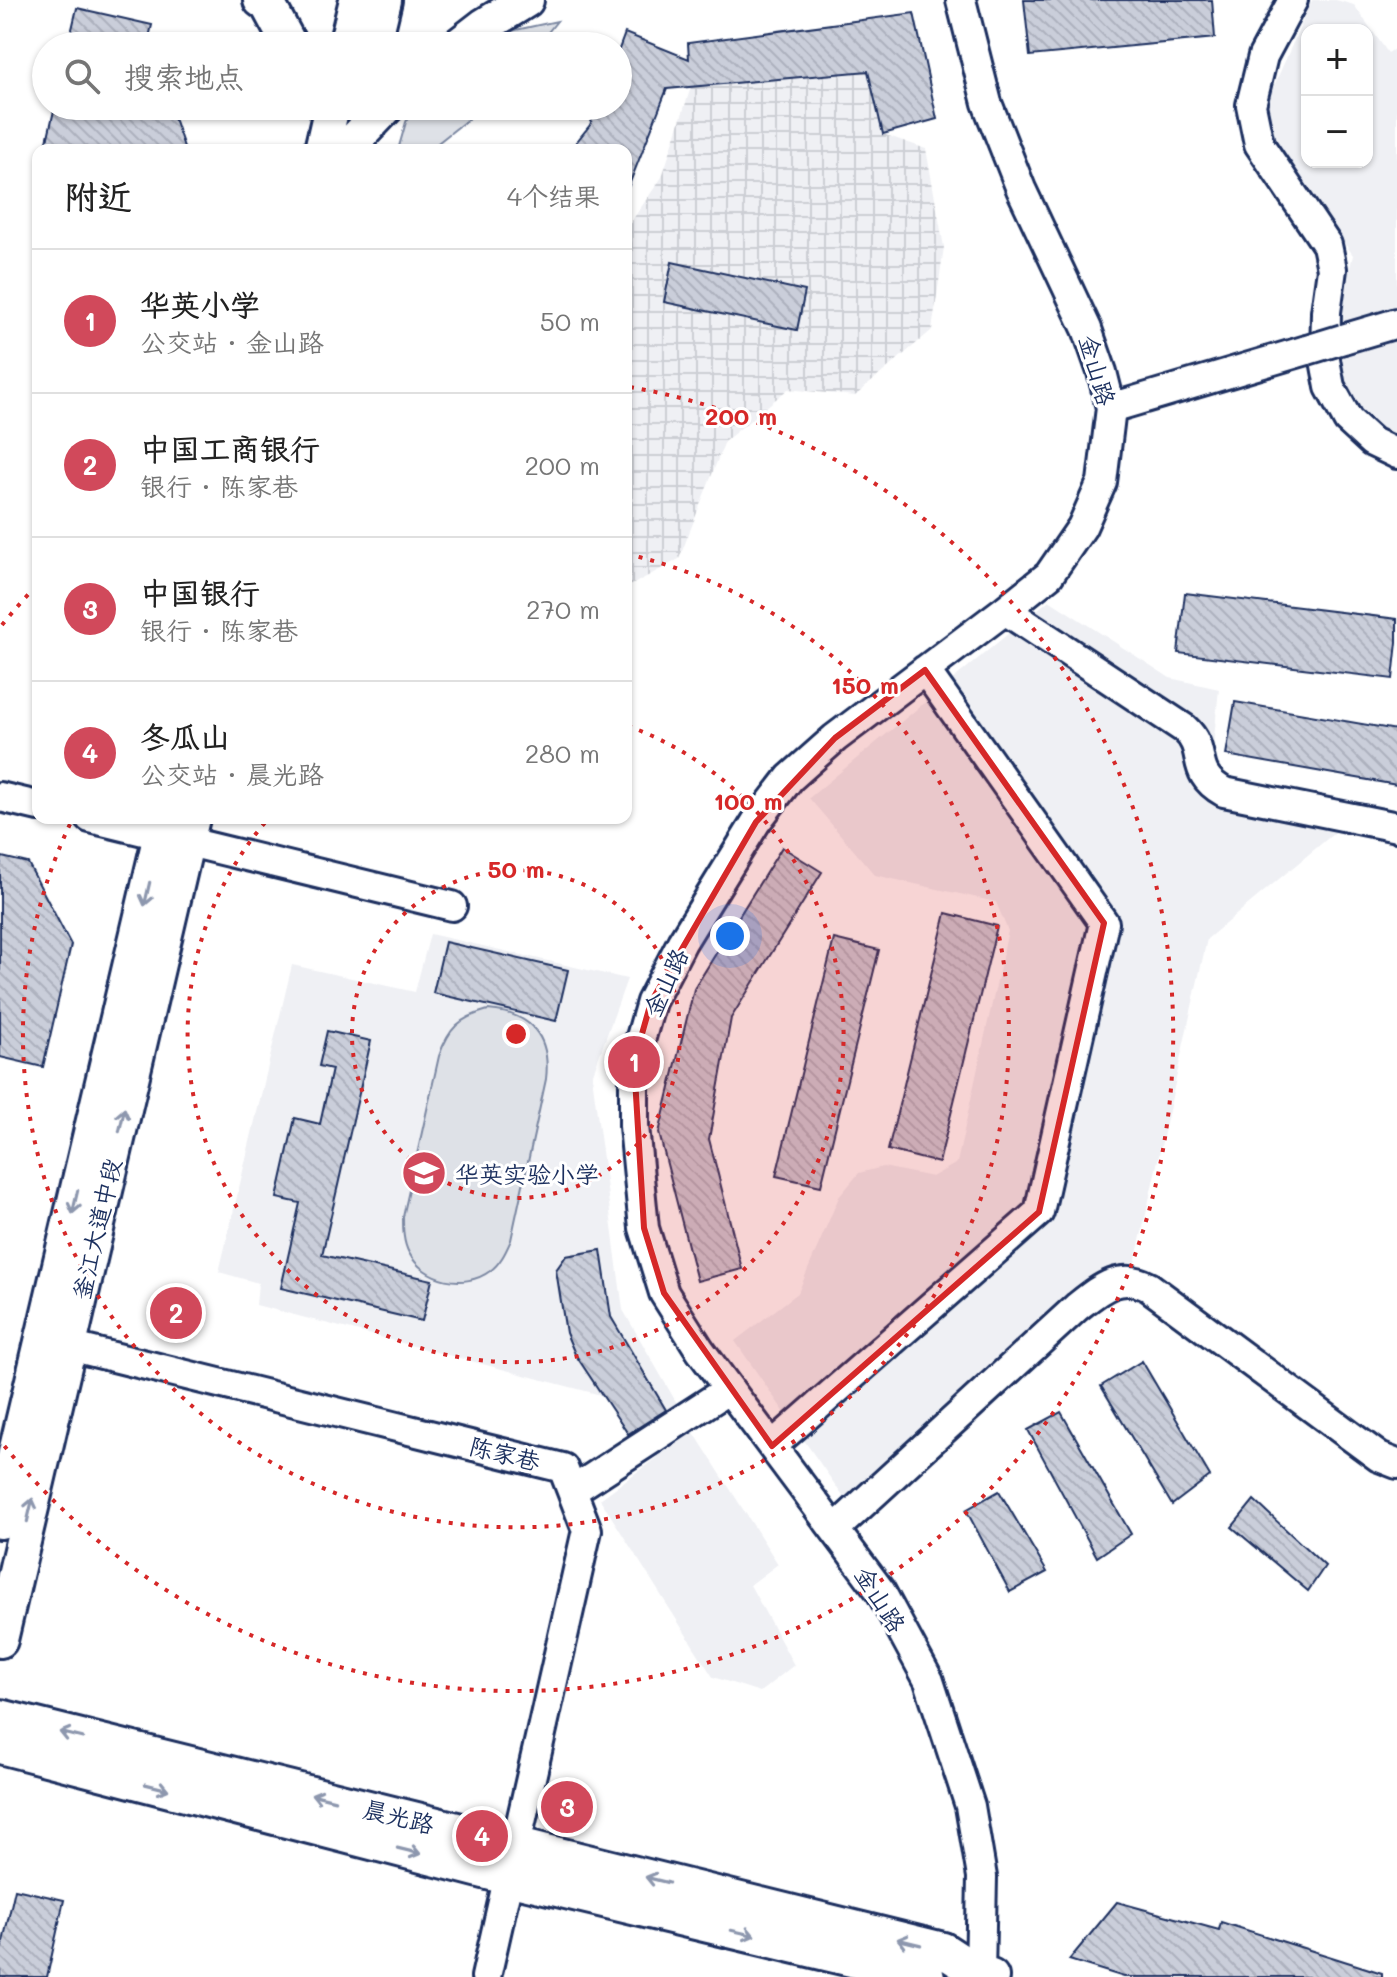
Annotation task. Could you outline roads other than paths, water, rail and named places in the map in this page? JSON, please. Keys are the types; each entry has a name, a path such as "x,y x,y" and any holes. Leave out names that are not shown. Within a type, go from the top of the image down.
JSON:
{"main road":[{"path":"261,0 268,5 282,32"},
{"path":"349,32 357,0"},
{"path":"376,32 384,0"},
{"path":"476,32 526,0"},
{"path":"322,120 335,144"},
{"path":"333,120 336,144"},
{"path":"337,144 351,120"},
{"path":"339,144 369,120"},
{"name":"釜江大道中段","path":"0,1640 69,1346 176,828"},
{"name":"釜江大道中段","path":"0,1521 176,828"},
{"name":"晨光路","path":"0,1717 927,1977"},
{"name":"晨光路","path":"0,1746 511,1861 943,1950 975,1976"}],"street":[{"name":"金山路","path":"961,0 987,103 1021,189 1087,329 1102,372 1111,408 1102,482 1082,527 1049,575 835,738 790,778 756,822 682,942 651,1002 634,1062 634,1126 644,1228 664,1293 700,1350 881,1592 929,1681 970,1806 982,1877 975,1976"},
{"path":"1293,0 1263,56 1251,105 1259,144 1327,245 1332,269 1325,348 1330,387 1348,420 1372,442 1397,454"},
{"path":"1111,408 1397,323"},
{"path":"1005,610 1185,729 1193,736 1206,779 1224,792 1397,827"},
{"path":"772,1446 1039,1212 1104,923 925,670"},
{"path":"0,797 32,805"},
{"path":"142,824 176,828 452,906"},
{"path":"835,1529 1077,1307 1097,1292 1123,1280 1149,1287 1379,1457 1397,1464"},
{"name":"陈家巷","path":"69,1346 563,1468 587,1530 486,1977"},
{"path":"572,1491 729,1389"}],"place":[{"name":"华英小学","path":"634,1062"},
{"name":"华英实验小学","path":"424,1173"},
{"name":"中国工商银行","path":"176,1313"},
{"name":"中国银行","path":"567,1807"},
{"name":"冬瓜山","path":"482,1836"}]}
